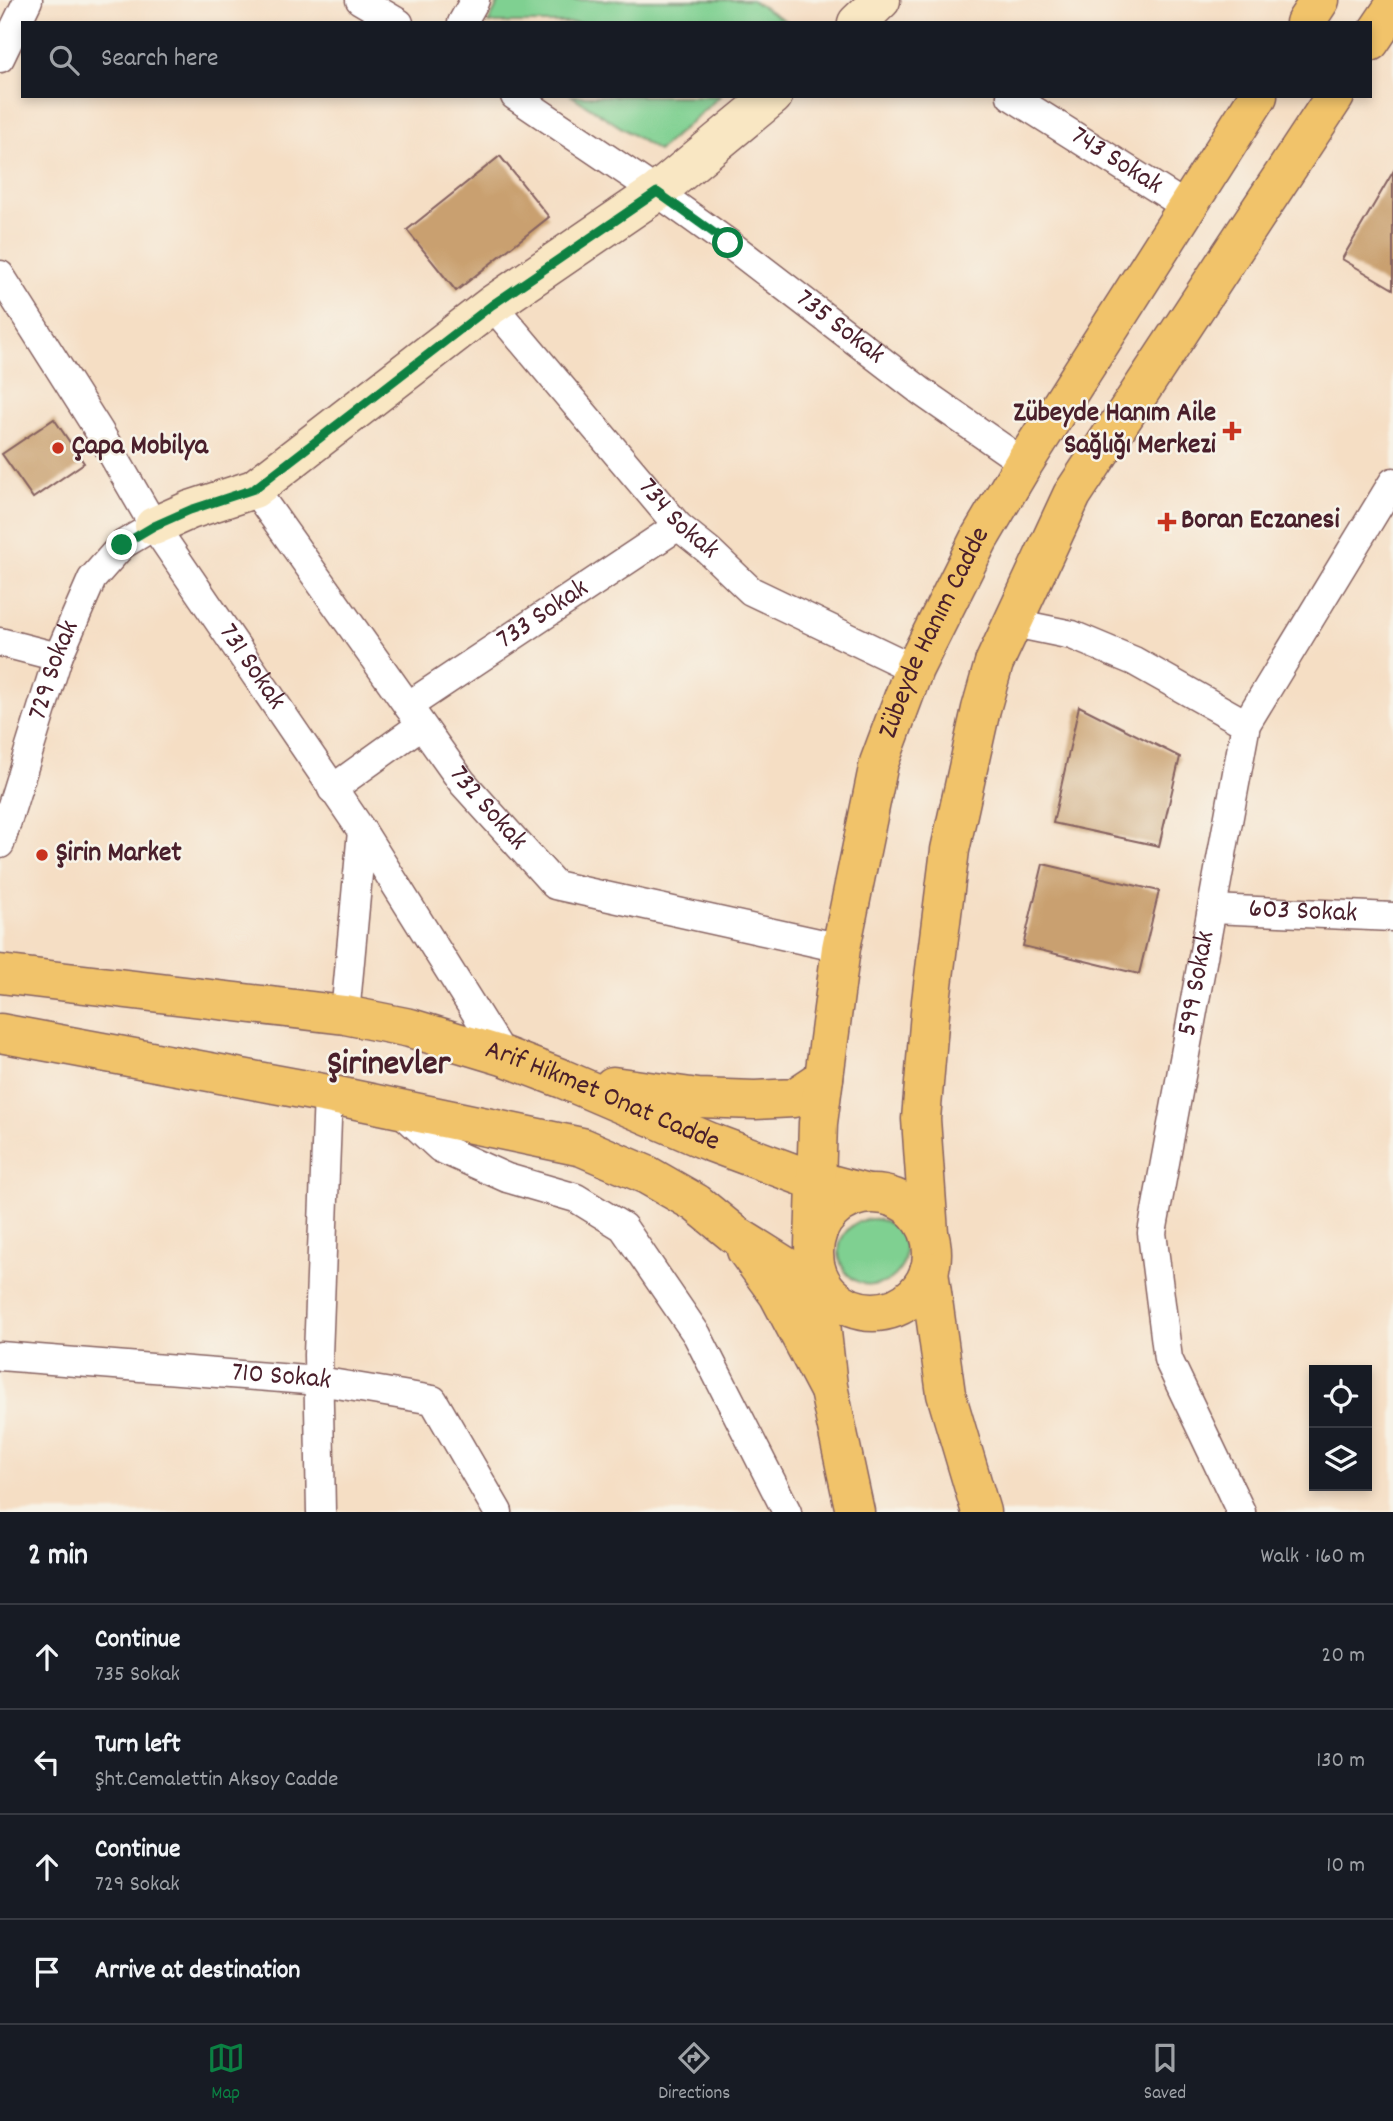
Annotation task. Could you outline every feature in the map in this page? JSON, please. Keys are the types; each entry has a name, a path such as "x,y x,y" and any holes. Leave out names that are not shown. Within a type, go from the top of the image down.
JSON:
{"main road":[{"path":"1306,21 1320,0"},
{"path":"1372,39 1393,8"},
{"name":"Zübeyde Hanım Cadde","path":"855,1512 829,1390 816,1180 818,1123 841,948 879,763 914,669 979,539 1024,463 1257,98"},
{"path":"981,1512 946,1394 929,1271 932,1252 921,1119 931,1002 948,864 981,709 994,663 1072,495 1334,98"},
{"name":"Arif Hikmet Onat Cadde","path":"0,974 345,1015 410,1028 503,1056 710,1142 816,1180 867,1194"},
{"name":"Arif Hikmet Onat Cadde","path":"0,1033 328,1094 582,1147 648,1175 696,1203 734,1234 820,1272"},
{"path":"562,1079 698,1098 755,1100 794,1098 824,1078"},
{"path":"929,1233 919,1216 905,1203 887,1195 867,1194 849,1198 832,1210 820,1225 820,1272 850,1307 869,1311 888,1310 913,1295 929,1271"},
{"path":"734,1234 778,1294 829,1390"}],"street":[{"path":"0,58 29,0"},
{"path":"360,0 396,21"},
{"path":"463,21 475,0"},
{"name":"735 Sokak","path":"518,98 657,192 922,392 1024,463"},
{"path":"154,526 190,510 254,489 492,305 657,192 771,98"},
{"name":"743 Sokak","path":"1014,98 1187,207"},
{"name":"731 Sokak","path":"0,275 99,431 154,526 362,831 503,1056"},
{"name":"734 Sokak","path":"492,305 678,526 751,591 914,669"},
{"name":"599 Sokak","path":"1241,1512 1168,1359 1152,1233 1246,724 1393,482"},
{"name":"732 Sokak","path":"254,489 462,782 555,885 841,948"},
{"name":"729 Sokak","path":"0,844 58,657 92,579 122,545 154,526"},
{"name":"733 Sokak","path":"332,789 414,716 678,526"},
{"path":"1014,623 1072,635 1134,661 1246,724"},
{"path":"0,642 58,657"},
{"path":"345,1015 362,831"},
{"name":"603 Sokak","path":"1212,909 1393,917"},
{"path":"321,1512 319,1381 328,1094"},
{"path":"398,1109 440,1149 508,1178 576,1198 623,1227 697,1335 787,1512"},
{"name":"710 Sokak","path":"0,1356 319,1381 433,1401 498,1512"}],"green space":[{"path":"500,0 751,0 786,21 489,21"},
{"path":"575,98 718,98 658,151"},
{"path":"866,1219 878,1219 890,1224 900,1234 905,1252 903,1265 890,1280 878,1285 866,1285 854,1280 844,1270 839,1258 839,1246 844,1234 854,1224"}],"building":[{"path":"500,156 549,217 456,291 407,230"},
{"path":"1393,172 1393,289 1342,259"},
{"path":"54,419 84,463 33,498 2,454"},
{"path":"1079,706 1180,757 1159,846 1053,823"},
{"path":"1043,864 1159,891 1139,974 1023,946"}],"place":[{"name":"Zübeyde Hanım Aile Sağlığı Merkezi","path":"1232,431"},
{"name":"Çapa Mobilya","path":"58,448"},
{"name":"Boran Eczanesi","path":"1167,522"},
{"name":"Şirin Market","path":"42,855"}],"district":[{"name":"Şirinevler","path":"389,1066"}],"route":[{"path":"122,545 154,526 190,510 254,489 492,305 657,192 728,243"}]}
